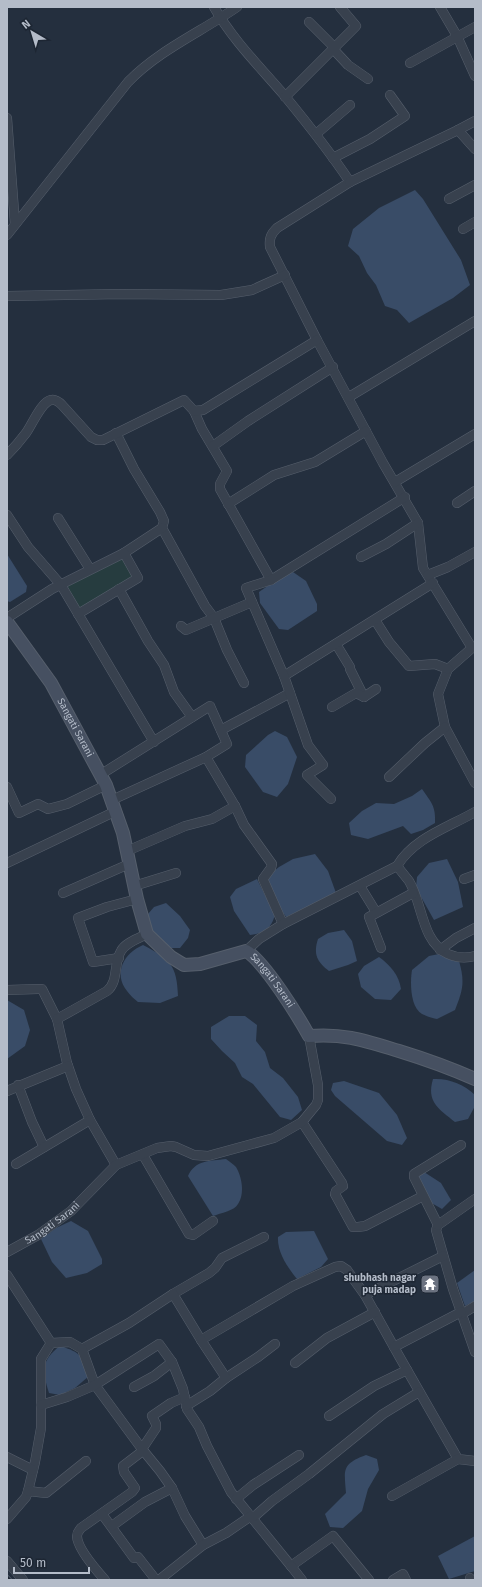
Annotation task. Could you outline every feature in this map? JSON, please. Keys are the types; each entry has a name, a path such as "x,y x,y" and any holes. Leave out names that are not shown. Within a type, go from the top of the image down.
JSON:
{"street":[{"path":"214,7 221,18 316,134 350,182"},
{"path":"7,235 128,82 137,73 168,49 237,7"},
{"path":"285,97 356,26 340,7"},
{"path":"440,7 475,76"},
{"path":"309,22 335,48 335,51 348,65 368,79"},
{"path":"410,63 456,36 475,27"},
{"path":"333,158 370,139 405,116 390,95"},
{"path":"316,134 350,105"},
{"path":"7,118 15,224"},
{"path":"475,121 350,182 277,228 269,240 270,247 317,340 418,523 423,568 473,648 448,669 438,694 445,727 475,783"},
{"path":"458,130 475,149"},
{"path":"449,199 475,185"},
{"path":"462,229 475,222"},
{"path":"7,296 122,294 221,295 252,290 285,275"},
{"path":"349,397 475,322"},
{"path":"194,411 203,410 317,340"},
{"path":"213,446 248,421 333,367"},
{"path":"7,455 16,447 28,431 41,408 51,400 58,401 91,437 97,440 103,440 184,400 194,411 202,429 227,471 219,487 271,580"},
{"path":"228,504 274,475 315,462 366,431"},
{"path":"7,618 52,589 124,553 162,528 164,521 160,512 134,469 116,433"},
{"path":"395,482 475,434"},
{"path":"457,503 475,491"},
{"path":"330,799 307,775 323,765 308,746 284,676 246,588 271,580 404,497"},
{"path":"7,515 28,547 61,585 154,742"},
{"path":"58,518 90,569"},
{"path":"361,557 386,544 418,523"},
{"path":"162,528 205,606 214,618 227,650 244,683"},
{"path":"428,575 448,567 475,552"},
{"path":"78,614 138,578 124,553"},
{"path":"284,676 433,583"},
{"path":"119,589 148,641 164,665 174,692 192,718"},
{"path":"181,626 186,630 252,602"},
{"path":"375,620 389,642 408,666 435,664 448,669"},
{"name":"Sangati Sarani","path":"7,622 51,683 103,780 114,806 127,851 137,899 147,934 171,957 184,965 200,964 246,951 252,955 267,973 300,1020 309,1036 318,1086 318,1100 316,1105 302,1122 274,1138 208,1156 194,1155 171,1146 157,1148 116,1165 70,1211 38,1235 7,1252"},
{"path":"336,644 350,667 364,696"},
{"path":"364,696 376,689"},
{"path":"221,730 290,693"},
{"path":"332,707 356,693 364,696"},
{"path":"7,787 19,813 38,804 48,809 67,804 103,780 154,742 210,706 226,744 206,757 7,863"},
{"path":"389,776 445,727"},
{"path":"206,757 235,806 244,825 272,864 271,868 263,879 283,924"},
{"path":"127,851 185,826 212,819 235,806"},
{"path":"246,951 259,939 283,924 397,866 407,852 428,836 475,812"},
{"path":"63,893 129,864"},
{"path":"397,866 409,882 426,928 436,946 440,950 461,959 475,956"},
{"path":"134,886 176,872"},
{"path":"464,879 475,875"},
{"path":"360,886 376,912"},
{"path":"381,948 369,917 414,893"},
{"path":"119,958 93,962 78,918 107,907 137,899"},
{"path":"440,950 456,938 475,928"},
{"path":"57,1019 107,992 112,987 121,950 147,934"},
{"path":"7,990 42,989 57,1019 68,1066 90,1120 116,1165"},
{"path":"309,1036 327,1034 354,1037 412,1055 475,1078"},
{"path":"7,1091 18,1085 68,1066"},
{"path":"18,1085 32,1122 44,1147"},
{"path":"16,1164 90,1120"},
{"path":"302,1122 342,1183 343,1186 336,1191 335,1194 353,1226 358,1227 370,1223 423,1196"},
{"path":"438,1226 414,1174 461,1145"},
{"path":"143,1155 190,1234 193,1235 213,1221"},
{"path":"475,1199 438,1226 436,1230 436,1235 475,1352"},
{"path":"82,1349 128,1323 209,1273 215,1268 222,1258 264,1237"},
{"path":"365,1295 443,1256"},
{"path":"201,1340 293,1286 335,1267 341,1266 347,1270 365,1295 458,1459"},
{"path":"7,1275 51,1343"},
{"path":"173,1294 226,1378"},
{"path":"394,1347 475,1306"},
{"path":"295,1363 327,1338 375,1312"},
{"path":"51,1343 70,1342 82,1349 95,1385 172,1488 203,1545"},
{"path":"7,1519 26,1497 28,1491 41,1428 41,1359 51,1343"},
{"path":"41,1405 67,1397 95,1385 159,1344 172,1362 183,1389 185,1401 236,1498 302,1580"},
{"path":"105,1580 82,1550 77,1538 77,1533 81,1528 132,1492 135,1488 124,1472 123,1466 140,1453 156,1428 156,1424 152,1416 171,1403 185,1401 210,1391 275,1344"},
{"path":"134,1387 172,1362"},
{"path":"329,1416 374,1386 407,1370"},
{"path":"102,1514 134,1558 138,1557 157,1580 203,1545 226,1533 251,1516 255,1516 383,1414 419,1392"},
{"path":"236,1498 253,1484 299,1455"},
{"path":"7,1458 33,1470"},
{"path":"392,1496 458,1459 475,1461"},
{"path":"28,1491 46,1493 86,1461"},
{"path":"112,1526 145,1502 172,1488"},
{"path":"291,1566 332,1536 369,1580"},
{"path":"7,1561 23,1580"},
{"path":"393,1580 403,1574 406,1580"}],"green space":[{"path":"123,554 134,578 79,610 64,587"}],"water":[{"path":"415,190 423,199 461,260 470,285 453,298 409,323 397,310 385,306 376,285 367,273 359,256 348,246 353,229 379,208"},
{"path":"7,554 27,586 26,592 10,602 7,601"},
{"path":"293,572 306,581 317,604 317,611 288,630 279,629 260,603 259,592 276,580"},
{"path":"275,731 287,737 297,757 288,784 277,797 263,792 245,767 246,755 268,735"},
{"path":"422,789 434,808 435,823 423,830 411,834 403,826 368,839 351,835 349,823 362,811 376,803 394,804 412,796"},
{"path":"315,854 328,871 336,893 286,917 271,894 264,879 279,867 293,859"},
{"path":"447,859 458,882 463,907 434,920 416,888 417,877 429,863"},
{"path":"257,879 275,915 271,924 266,930 250,935 234,911 230,897 236,889"},
{"path":"166,903 180,916 190,930 188,938 180,948 167,948 153,933 149,925 148,914 154,907"},
{"path":"344,930 352,941 357,961 329,971 317,957 316,949 318,939 328,933"},
{"path":"143,945 166,959 170,964 176,977 178,996 160,1003 138,1002 127,991 121,977 123,964 131,953"},
{"path":"439,954 459,961 462,975 462,986 455,1010 437,1019 431,1018 418,1011 413,1000 411,981 412,970 429,956"},
{"path":"379,957 387,963 400,984 401,989 391,1000 375,999 361,987 358,974 364,966"},
{"path":"7,1000 24,1010 30,1030 25,1046 7,1059"},
{"path":"229,1016 245,1016 257,1025 256,1041 265,1052 270,1068 283,1078 298,1097 302,1110 291,1120 280,1117 253,1084 242,1077 235,1063 211,1039 211,1027"},
{"path":"433,1079 456,1082 475,1095 475,1106 468,1119 455,1122 439,1109 431,1094"},
{"path":"344,1081 379,1093 397,1115 407,1138 402,1145 387,1141 335,1096 331,1090 333,1083"},
{"path":"226,1159 236,1167 238,1171 242,1186 240,1200 234,1208 227,1212 213,1216 188,1176 199,1164"},
{"path":"421,1170 441,1183 451,1200 442,1209 428,1201 415,1177"},
{"path":"71,1221 88,1231 102,1259 102,1264 87,1273 66,1278 52,1262 41,1239 56,1228"},
{"path":"314,1231 328,1259 321,1267 297,1279 281,1254 278,1237 286,1232"},
{"path":"475,1270 475,1301 465,1306 457,1283"},
{"path":"60,1346 72,1350 80,1356 85,1364 89,1376 75,1388 60,1395 49,1393 44,1372 46,1361 49,1356"},
{"path":"366,1455 377,1459 379,1470 368,1489 362,1511 343,1528 330,1527 325,1514 346,1493 346,1468 352,1461"},
{"path":"475,1536 475,1571 449,1579 438,1556"}],"railway":[{"path":"7,1577 10,1580"}],"place":[{"name":"shubhash nagar puja madap","path":"430,1284"}]}
